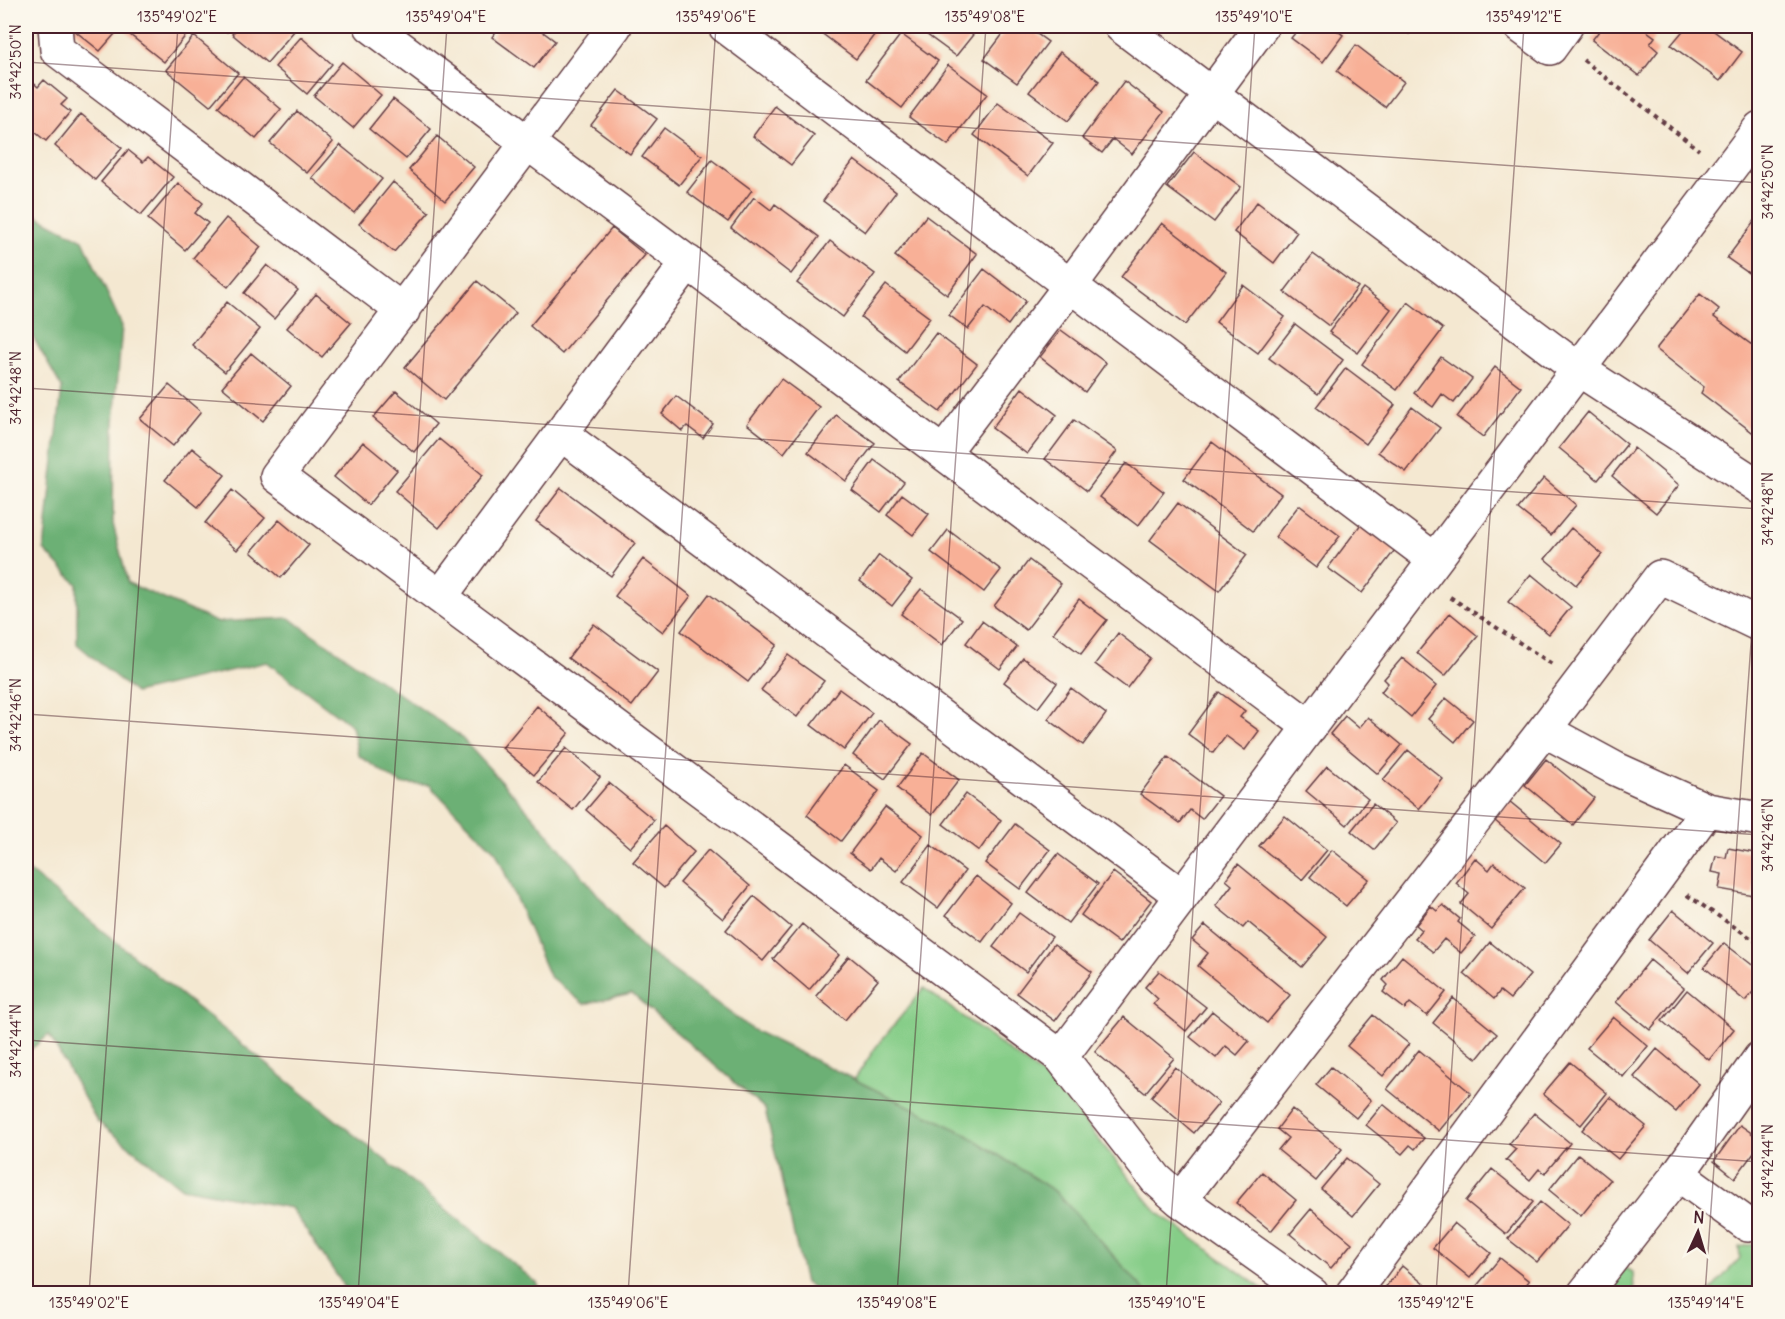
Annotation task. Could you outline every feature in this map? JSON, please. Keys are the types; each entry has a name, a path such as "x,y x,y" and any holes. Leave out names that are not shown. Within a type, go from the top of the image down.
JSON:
{"street":[{"path":"55,26 57,50 403,310"},
{"path":"371,26 1310,727"},
{"path":"615,26 277,476 1062,1057 1156,1179 1180,1200 1312,1293"},
{"path":"725,26 1070,286 1428,569"},
{"path":"1121,26 1578,369 1760,487"},
{"path":"943,453 1262,26"},
{"path":"1520,26 1550,48 1561,32"},
{"path":"1062,1057 1760,128"},
{"path":"440,597 688,262"},
{"path":"561,434 1182,896"},
{"path":"1180,1200 1660,577 1760,625"},
{"path":"1544,730 1616,770 1707,810 1760,819"},
{"path":"1352,1293 1707,810"},
{"path":"1584,1293 1678,1174 1760,1058"},
{"path":"1678,1174 1748,1225 1760,1223"}],"path":[{"path":"1561,32 1699,150"},
{"path":"1428,569 1580,683"},
{"path":"1659,876 1760,944"}],"green space":[{"path":"26,210 83,240 122,326 114,423 113,524 128,583 216,622 289,618 459,735 541,825 639,945 753,1030 964,1133 1056,1192 1147,1293 823,1293 805,1283 765,1109 632,994 584,1004 549,976 496,852 429,785 401,784 358,755 352,726 267,662 135,693 77,644 77,584 44,550 62,388 26,325"},
{"path":"26,869 537,1283 542,1293 346,1293 346,1289 291,1208 182,1188 97,1121 49,1035 26,1053"},
{"path":"924,988 1054,1084 1157,1212 1268,1293 1147,1293 1056,1192 964,1133 854,1080 876,1047"},
{"path":"1759,1243 1759,1293 1708,1293 1740,1258 1739,1247"},
{"path":"1622,1267 1633,1272 1634,1291 1638,1293 1603,1294"}],"building":[{"path":"69,26 122,26 100,51"},
{"path":"127,26 178,26 187,34 164,62 124,30"},
{"path":"219,26 232,26 227,32"},
{"path":"239,26 288,26 294,31 267,63 232,34"},
{"path":"500,26 535,26 555,41 534,68 492,37"},
{"path":"812,26 881,26 856,59"},
{"path":"915,26 980,26 956,56"},
{"path":"1009,26 1026,26 1048,42 1017,83 984,59"},
{"path":"1301,26 1331,26 1343,35 1323,62 1291,38"},
{"path":"1398,26 1415,26 1409,34"},
{"path":"1603,26 1640,26 1655,37 1650,44 1658,51 1639,76 1592,40"},
{"path":"1687,26 1707,26 1742,52 1720,81 1671,45"},
{"path":"901,34 938,61 902,108 866,80"},
{"path":"194,36 238,73 210,106 166,70"},
{"path":"301,37 332,64 307,94 275,67"},
{"path":"1356,45 1404,82 1385,107 1337,71"},
{"path":"1060,52 1099,81 1068,121 1029,92"},
{"path":"342,62 381,95 353,128 314,96"},
{"path":"948,65 987,94 948,145 909,117"},
{"path":"243,77 281,109 256,139 218,107"},
{"path":"30,80 38,87 44,80 67,99 61,105 70,112 46,141 26,125 26,86"},
{"path":"1124,81 1164,112 1132,154 1113,139 1102,153 1082,138"},
{"path":"618,90 657,119 630,154 591,125"},
{"path":"393,99 431,129 406,159 369,129"},
{"path":"998,103 1053,143 1028,176 974,135"},
{"path":"775,106 814,136 791,165 753,136"},
{"path":"297,111 333,142 307,173 270,143"},
{"path":"81,114 122,148 95,180 55,146"},
{"path":"664,128 702,156 679,185 642,157"},
{"path":"437,136 474,167 445,201 409,170"},
{"path":"340,145 382,179 354,213 312,178"},
{"path":"128,150 143,162 148,157 173,177 141,215 101,182"},
{"path":"1194,152 1241,187 1214,222 1167,187"},
{"path":"712,160 752,190 728,222 687,192"},
{"path":"854,160 896,192 865,232 823,201"},
{"path":"393,182 429,212 394,252 359,224"},
{"path":"178,183 203,203 195,213 208,223 185,250 148,219"},
{"path":"754,197 771,210 775,204 819,237 791,274 731,228"},
{"path":"1257,202 1297,232 1274,263 1234,232"},
{"path":"1760,214 1760,281 1727,258"},
{"path":"926,216 977,254 947,295 895,256"},
{"path":"226,218 261,247 228,287 193,258"},
{"path":"1162,223 1226,272 1185,325 1121,277"},
{"path":"612,228 645,255 562,354 530,326"},
{"path":"830,241 875,274 843,317 797,283"},
{"path":"1313,254 1358,287 1329,326 1284,292"},
{"path":"267,265 298,290 274,319 244,293"},
{"path":"984,269 1026,301 1008,325 985,307 968,329 949,315"},
{"path":"477,281 516,313 444,400 405,367"},
{"path":"886,285 930,318 905,351 861,317"},
{"path":"1243,285 1285,317 1258,353 1216,322"},
{"path":"1363,288 1391,309 1358,353 1329,332"},
{"path":"316,294 351,323 322,357 287,328"},
{"path":"1700,294 1719,309 1714,317 1760,351 1756,359 1760,362 1760,438 1701,393 1704,387 1656,349"},
{"path":"227,302 260,329 225,372 192,345"},
{"path":"1408,302 1443,329 1397,390 1362,364"},
{"path":"1295,324 1343,360 1318,394 1269,358"},
{"path":"1061,330 1106,363 1085,392 1040,357"},
{"path":"936,333 977,364 940,412 899,382"},
{"path":"251,353 291,386 263,421 222,387"},
{"path":"1441,357 1472,379 1454,403 1442,394 1433,407 1414,393"},
{"path":"1495,367 1521,387 1483,437 1457,417"},
{"path":"1346,368 1395,405 1366,444 1316,407"},
{"path":"781,379 819,407 784,453 747,424"},
{"path":"169,385 201,412 173,446 140,419"},
{"path":"1022,388 1057,415 1027,454 992,428"},
{"path":"396,391 436,424 414,452 373,418"},
{"path":"676,396 713,424 703,438 687,426 682,431 662,414"},
{"path":"1412,407 1440,428 1406,472 1378,452"},
{"path":"1588,412 1627,444 1598,480 1559,448"},
{"path":"836,415 875,443 846,481 808,452"},
{"path":"1074,420 1117,451 1087,491 1045,459"},
{"path":"439,439 483,475 439,528 395,491"},
{"path":"363,442 397,470 368,505 334,477"},
{"path":"1212,442 1281,494 1253,531 1184,479"},
{"path":"192,448 225,475 198,507 165,480"},
{"path":"1634,448 1679,485 1656,513 1612,476"},
{"path":"874,460 904,482 881,512 852,490"},
{"path":"1126,463 1164,492 1138,526 1100,497"},
{"path":"1544,478 1576,505 1551,535 1518,509"},
{"path":"561,488 635,543 611,576 536,521"},
{"path":"232,490 265,518 237,550 205,523"},
{"path":"902,494 929,514 913,535 887,515"},
{"path":"1178,503 1247,555 1219,591 1150,540"},
{"path":"1299,505 1340,536 1316,568 1275,537"},
{"path":"279,520 309,545 281,578 251,552"},
{"path":"1361,524 1395,550 1362,593 1328,568"},
{"path":"1571,528 1602,554 1576,585 1545,559"},
{"path":"948,530 1001,570 984,592 931,552"},
{"path":"879,555 912,580 892,606 860,581"},
{"path":"643,559 691,596 663,632 615,596"},
{"path":"1029,560 1061,584 1026,630 994,606"},
{"path":"1531,574 1571,607 1549,634 1508,602"},
{"path":"921,589 962,619 942,645 901,614"},
{"path":"709,594 777,645 748,682 681,631"},
{"path":"1079,599 1107,620 1081,654 1053,633"},
{"path":"1450,613 1478,636 1445,676 1417,653"},
{"path":"982,621 1017,647 1000,669 966,643"},
{"path":"594,624 658,672 632,706 568,658"},
{"path":"1118,633 1150,658 1127,688 1095,664"},
{"path":"788,655 824,681 797,717 761,690"},
{"path":"1023,658 1057,683 1038,708 1004,682"},
{"path":"1402,658 1436,686 1411,717 1381,692 1388,683 1384,679"},
{"path":"1071,688 1106,714 1083,745 1048,719"},
{"path":"839,689 872,713 844,750 811,725"},
{"path":"1219,692 1245,711 1240,717 1259,731 1245,750 1226,736 1213,753 1188,734"},
{"path":"1446,698 1473,720 1455,742 1428,719"},
{"path":"537,706 569,733 534,775 502,748"},
{"path":"1345,716 1359,728 1368,717 1402,745 1378,774 1330,734"},
{"path":"879,720 912,744 885,779 853,755"},
{"path":"566,748 600,777 573,810 538,782"},
{"path":"1408,750 1443,779 1419,809 1383,780"},
{"path":"923,753 959,780 932,815 897,788"},
{"path":"1168,757 1220,796 1202,819 1190,810 1180,823 1140,794"},
{"path":"1546,759 1594,798 1573,825 1525,785"},
{"path":"844,765 879,791 841,841 807,815"},
{"path":"1327,766 1368,799 1347,825 1306,791"},
{"path":"609,783 654,820 630,848 586,810"},
{"path":"966,794 1001,820 979,851 943,824"},
{"path":"1509,801 1561,844 1545,863 1494,820"},
{"path":"1373,804 1396,823 1374,850 1351,831"},
{"path":"885,807 923,835 896,871 879,858 871,869 850,853"},
{"path":"1285,816 1327,850 1302,880 1259,846"},
{"path":"1015,824 1050,850 1020,889 985,863"},
{"path":"664,826 694,852 664,888 633,862"},
{"path":"931,845 965,871 938,908 903,882"},
{"path":"1728,848 1760,854 1753,895 1719,889 1722,874 1712,872 1716,856 1726,858"},
{"path":"708,850 750,886 723,919 680,883"},
{"path":"1332,850 1369,879 1346,906 1310,877"},
{"path":"1058,854 1098,884 1068,923 1028,893"},
{"path":"1475,858 1489,870 1494,863 1525,888 1491,929 1461,904 1469,894 1456,883"},
{"path":"1238,864 1327,937 1302,967 1248,922 1243,928 1216,906 1232,885 1226,880"},
{"path":"1113,872 1151,901 1119,943 1081,915"},
{"path":"976,876 1011,903 982,942 946,915"},
{"path":"754,896 791,927 763,961 726,930"},
{"path":"1443,905 1475,936 1461,953 1444,939 1433,952 1415,938 1422,930 1416,925 1431,906 1437,911"},
{"path":"1673,910 1713,943 1688,973 1649,940"},
{"path":"1019,913 1052,937 1026,972 993,947"},
{"path":"802,924 839,955 809,990 773,959"},
{"path":"1205,925 1290,995 1267,1023 1198,966 1208,953 1192,940"},
{"path":"1490,942 1530,975 1510,999 1500,991 1494,999 1464,974"},
{"path":"1724,943 1760,971 1760,984 1745,1001 1704,967"},
{"path":"1054,944 1092,972 1055,1021 1017,993"},
{"path":"849,956 878,980 845,1020 816,996"},
{"path":"1402,956 1446,992 1427,1016 1410,1003 1405,1009 1383,992 1388,985 1383,980"},
{"path":"1650,960 1684,988 1650,1030 1616,1002"},
{"path":"1159,971 1206,1007 1186,1031 1153,1004 1158,999 1145,987"},
{"path":"1687,990 1734,1029 1709,1060 1662,1021"},
{"path":"1453,998 1497,1034 1477,1059 1433,1023"},
{"path":"1212,1011 1249,1041 1237,1055 1226,1046 1216,1058 1190,1037"},
{"path":"1373,1015 1409,1044 1383,1076 1347,1046"},
{"path":"1124,1017 1174,1058 1145,1093 1095,1052"},
{"path":"1613,1017 1648,1046 1623,1077 1587,1048"},
{"path":"1657,1049 1699,1084 1676,1112 1634,1077"},
{"path":"1419,1050 1471,1093 1439,1131 1387,1089"},
{"path":"1570,1062 1607,1093 1581,1125 1543,1094"},
{"path":"1175,1067 1219,1103 1194,1133 1151,1097"},
{"path":"1331,1067 1371,1100 1356,1118 1316,1085"},
{"path":"1610,1097 1646,1126 1618,1159 1582,1130"},
{"path":"1383,1104 1424,1138 1415,1149 1410,1145 1402,1154 1366,1125"},
{"path":"1292,1109 1342,1149 1316,1181 1278,1150 1288,1138 1277,1129"},
{"path":"1534,1113 1570,1143 1545,1173 1539,1169 1530,1180 1506,1160 1516,1149 1509,1144"},
{"path":"1740,1125 1760,1139 1760,1144 1735,1178 1714,1161"},
{"path":"1578,1154 1610,1180 1581,1216 1549,1190"},
{"path":"1347,1158 1379,1184 1353,1216 1321,1189"},
{"path":"1492,1169 1533,1202 1506,1234 1466,1201"},
{"path":"1262,1172 1296,1200 1271,1231 1236,1203"},
{"path":"1540,1202 1568,1225 1537,1262 1508,1239"},
{"path":"1311,1209 1352,1243 1331,1268 1290,1234"},
{"path":"1454,1223 1491,1253 1470,1278 1433,1248"},
{"path":"1500,1258 1529,1281 1519,1294 1470,1294"},
{"path":"1402,1266 1436,1294 1380,1294"}]}
